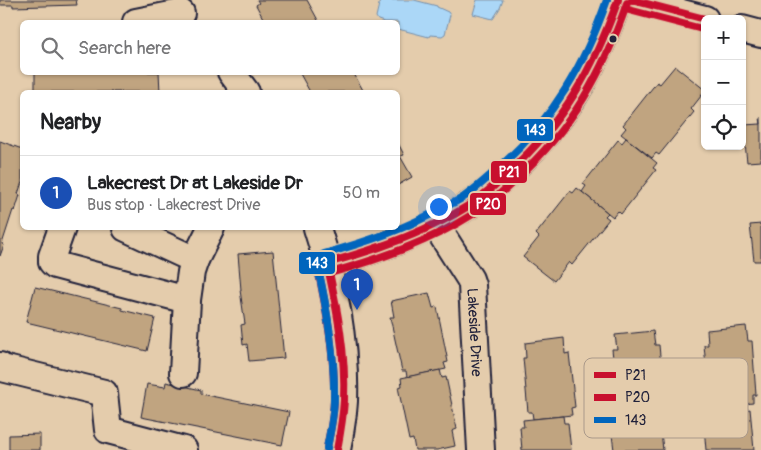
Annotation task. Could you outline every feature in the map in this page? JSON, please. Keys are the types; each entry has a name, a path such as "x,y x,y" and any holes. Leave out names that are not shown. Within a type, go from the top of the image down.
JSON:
{"street":[{"path":"327,263 353,257 382,247 436,224 470,205 500,180 544,136 581,85 608,27 618,0"},
{"path":"632,0 701,19"},
{"path":"145,20 180,12"},
{"path":"746,30 761,34"},
{"path":"233,75 244,90"},
{"name":"Lakeside Drive","path":"436,224 472,285 481,450"},
{"path":"61,230 52,256 52,262 55,265 187,300"},
{"path":"130,230 195,260"},
{"path":"183,373 187,300 191,272 210,230"},
{"path":"318,230 335,295 342,356 344,400 337,450"},
{"path":"0,366 104,393 108,430 184,450"}],"water":[{"path":"380,0 414,0 437,6 450,15 445,34 442,36 430,35 429,37 400,30 400,20 378,20 376,17"},
{"path":"477,0 503,0 493,19 473,14"}],"building":[{"path":"0,0 76,0 77,5 13,7 13,5 0,5"},
{"path":"257,0 307,0 318,20 264,20 256,5 259,3"},
{"path":"675,66 701,87 701,96 691,109 694,112 659,155 656,153 652,158 621,134 626,128 623,125 657,82 660,84"},
{"path":"35,75 159,75 160,90 35,90"},
{"path":"301,75 355,75 363,90 309,90"},
{"path":"761,124 761,161 747,162 746,125"},
{"path":"626,138 657,163 653,168 656,170 621,214 618,211 613,217 582,192 586,186 583,184 618,140 622,143"},
{"path":"0,141 20,148 20,188 18,194 20,195 15,211 13,210 0,256"},
{"path":"400,147 404,155 400,156"},
{"path":"400,156 412,177 400,184"},
{"path":"577,188 608,213 605,216 609,219 572,265 569,262 554,281 523,257 539,237 536,234 570,191 573,193"},
{"path":"761,224 761,261 754,261 750,225"},
{"path":"273,251 284,358 249,361 247,344 243,345 241,325 245,324 240,290 238,254"},
{"path":"35,287 155,318 147,351 26,322"},
{"path":"429,293 433,308 437,307 448,362 444,363 446,369 407,377 406,371 402,371 390,317 394,317 391,301"},
{"path":"746,326 748,341 752,341 756,395 753,395 753,403 748,404 748,358 705,358 704,345 708,345 707,330"},
{"path":"653,331 655,345 659,345 660,358 613,358 612,349 617,349 615,335"},
{"path":"564,338 565,354 569,353 575,407 571,408 572,415 533,419 532,412 528,412 523,358 526,358 525,343"},
{"path":"440,370 442,378 446,377 457,429 452,431 455,446 437,450 415,450 413,439 409,440 398,387 402,386 401,378"},
{"path":"166,382 201,390 201,394 289,412 282,445 141,417 147,384 165,387"},
{"path":"750,409 754,450 706,450 705,438 748,438 748,410"},
{"path":"563,416 564,423 568,423 571,450 522,450 520,427 524,427 523,420"},
{"path":"40,434 40,450 9,450 9,435"},
{"path":"612,438 662,438 663,450 614,450"}],"transit line":[{"name":"143","path":"400,228 462,198 502,165 520,147 552,109 577,69 607,0"},
{"name":"P21","path":"327,263 382,246 435,224 479,199 494,186 528,153 561,114 587,72 618,0"},
{"name":"P21","path":"632,0 701,18"},
{"name":"P20","path":"330,273 386,256 439,233 479,210 507,188 537,159 570,119 584,98 618,29 627,3"},
{"name":"P20","path":"629,10 701,29"},
{"name":"143","path":"327,448 334,404 334,381 332,347 317,264 318,258 324,254 395,230"},
{"name":"P21","path":"327,263 337,314 344,366 344,406 337,450"},
{"name":"P20","path":"317,265 332,348 334,382 332,424 327,448"}],"place":[{"name":"Lakecrest Dr at Lakeside Dr","path":"357,310"}]}
